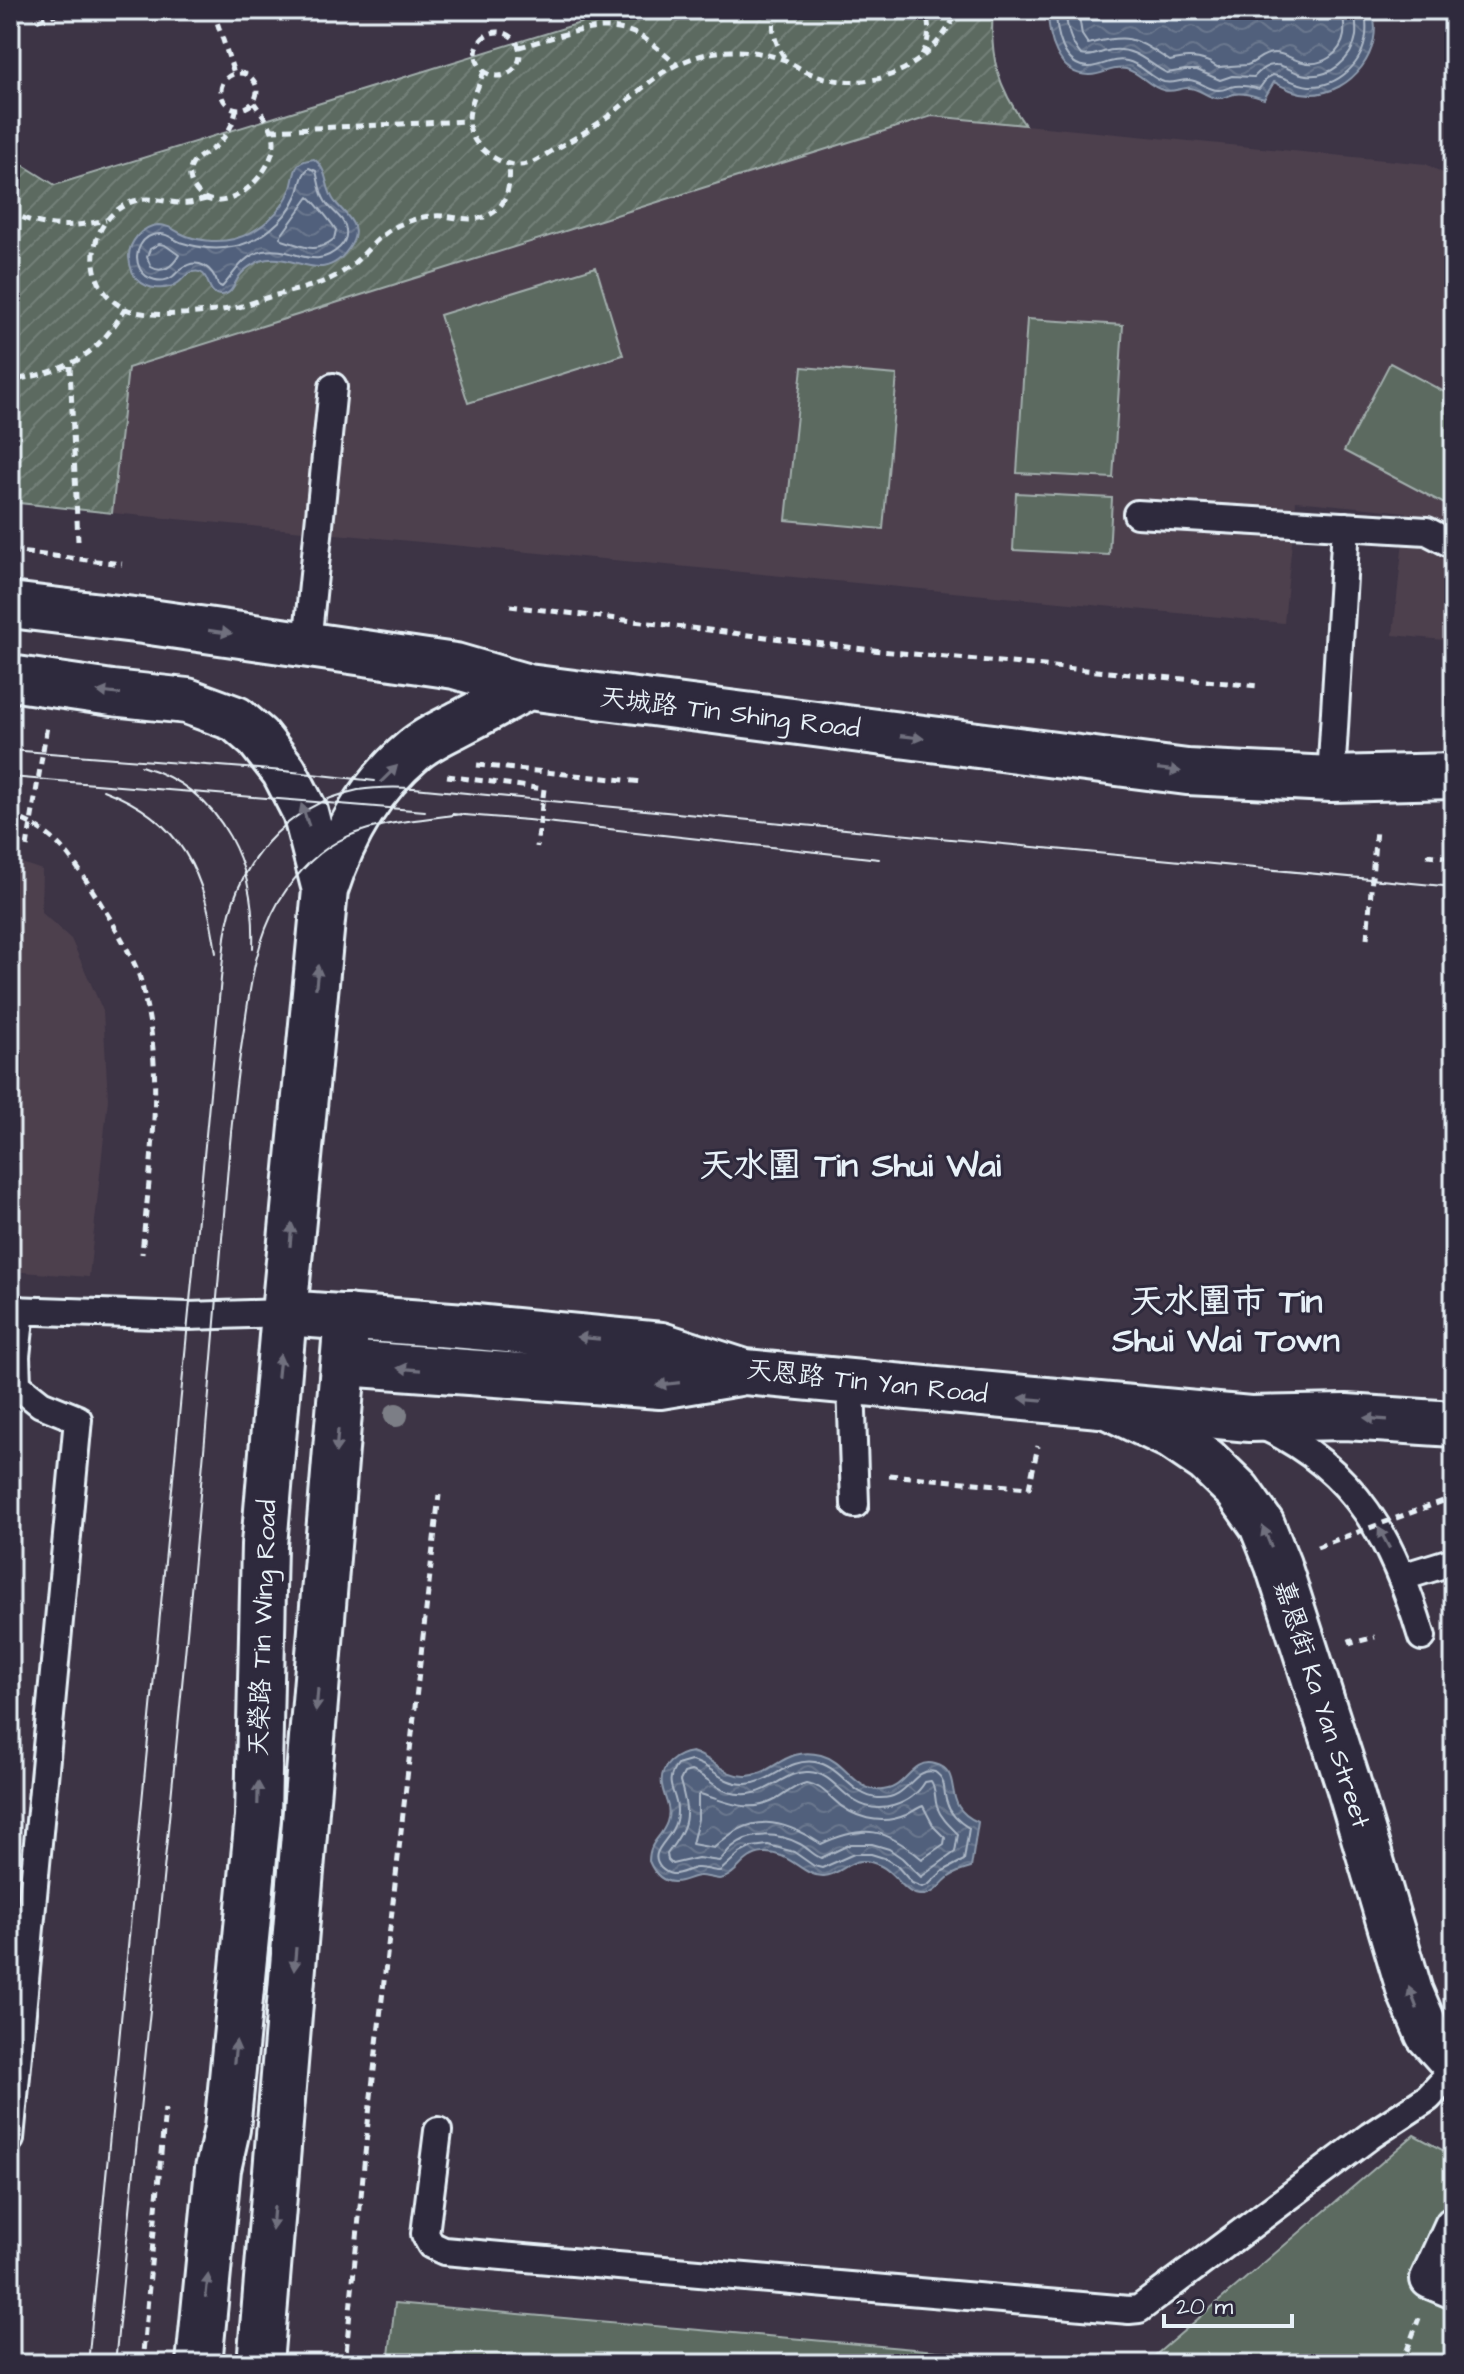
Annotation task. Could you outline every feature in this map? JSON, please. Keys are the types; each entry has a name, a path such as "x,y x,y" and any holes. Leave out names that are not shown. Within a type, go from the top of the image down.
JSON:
{"main road":[{"name":"天城路 Tin Shing Road","path":"10,605 455,666 528,687 1187,772 1331,779 1454,776"},
{"name":"天榮路 Tin Wing Road","path":"10,678 187,701 236,719 258,738 284,771 305,812 325,890"},
{"name":"天榮路 Tin Wing Road","path":"199,2364 218,2169 227,2129 258,1817 264,1545 325,890 345,838 382,782 414,750 528,687"},
{"name":"天恩路 Tin Yan Road","path":"284,1313 661,1345 745,1372 1250,1419 1346,1417 1454,1424"},
{"name":"天榮路 Tin Wing Road","path":"260,2364 347,1317"},
{"path":"344,1363 660,1386 745,1372"},
{"name":"嘉恩街 Ka Yan Street","path":"1109,1406 1172,1437 1206,1460 1238,1491 1262,1525 1278,1565 1348,1783 1410,1992 1428,2034 1454,2063"}],"street":[{"path":"1454,2226 1430,2279 1454,2289"}],"lane":[{"path":"307,644 333,387"},
{"path":"1137,514 1427,531 1454,545"},
{"path":"1331,779 1346,526"},
{"path":"10,2139 78,1419 41,1404 17,1385 15,1310 188,1316 284,1313"},
{"path":"851,1382 855,1504"},
{"path":"1250,1419 1288,1437 1359,1499 1384,1536 1402,1577 1422,1637"},
{"path":"1402,1577 1454,1561"},
{"path":"438,2131 425,2234 431,2245 444,2251 1129,2310 1139,2309 1370,2136 1428,2098 1454,2070"}],"path":[{"path":"38,20 69,10"},
{"path":"213,10 234,73"},
{"path":"776,10 773,34 786,61"},
{"path":"918,61 930,33 924,10"},
{"path":"484,71 467,121 470,132 480,148 494,158 509,164 527,164 570,142 611,114 648,81 676,64 707,54 734,51 761,53 786,61 810,74 832,79 856,82 881,80 918,61 938,43 958,10"},
{"path":"519,47 590,30 620,29 638,35 676,64"},
{"path":"503,32 513,37 519,47 520,58 515,69 505,75 494,76 484,71 477,61 477,50 482,40 491,33 503,32"},
{"path":"243,72 252,77 257,85 254,103 245,109 227,105 222,97 221,87 226,78 234,73 243,72"},
{"path":"236,109 235,118 223,137 216,146 198,157 190,170 192,185 198,193 215,202 225,201 248,190 259,178 272,153 274,141 271,130 254,103"},
{"path":"271,130 467,121"},
{"path":"206,199 189,203 154,198 136,200 106,220 97,236 93,253 101,287 112,300 125,309 141,314 229,309 326,281 351,266 384,233 399,224 432,216 480,219 494,212 509,191 509,164"},
{"path":"10,211 41,223 63,226 106,220"},
{"path":"19,379 45,375 70,366 93,351 111,332 125,309"},
{"path":"70,366 78,541"},
{"path":"10,551 122,564"},
{"path":"510,606 881,651 1259,686"},
{"path":"1445,696 1454,697"},
{"path":"27,847 47,722"},
{"path":"474,765 643,782"},
{"path":"447,776 544,789 537,847"},
{"path":"10,815 32,822 73,859 112,921 139,973 151,1026 155,1091 142,1254"},
{"path":"1367,939 1376,829"},
{"path":"1427,855 1454,858"},
{"path":"854,1471 1029,1488 1038,1446 1052,1447"},
{"path":"345,2364 368,2123 439,1495"},
{"path":"1317,1547 1454,1497"},
{"path":"1352,1643 1375,1637"},
{"path":"142,2364 165,2109"},
{"path":"662,2364 681,2358 707,2364"}],"shaded area":[{"path":"932,116 1426,164 1454,179 1454,641 1393,635 1406,512 1296,501 1284,623 112,513 127,368"},
{"path":"10,859 42,870 41,912 71,939 103,1011 108,1099 89,1277 10,1271"}],"green space":[{"path":"622,10 993,10 997,71 1008,98 1025,125 932,116 128,368 112,513 10,502 10,157 55,185"},
{"path":"596,267 623,355 468,403 440,315"},
{"path":"1027,319 1123,325 1113,478 1017,473"},
{"path":"1390,363 1454,397 1454,509 1344,451"},
{"path":"802,367 897,375 883,529 786,520"},
{"path":"1016,493 1112,498 1109,555 1013,550"},
{"path":"1414,2135 1454,2156 1454,2364 1145,2364"},
{"path":"395,2303 1082,2364 388,2364"}],"water":[{"path":"1048,10 1372,10 1374,40 1362,67 1352,78 1325,92 1305,94 1274,82 1264,99 1242,94 1218,98 1192,88 1163,90 1126,69 1079,74 1062,62 1057,53"},
{"path":"314,159 322,168 332,197 354,228 353,241 339,260 317,267 284,260 260,261 245,270 231,290 221,295 212,291 203,273 190,273 173,286 163,288 147,286 134,276 129,252 137,236 147,228 164,226 186,236 207,240 243,236 276,213 287,197 298,165"},
{"path":"692,1752 739,1776 757,1774 798,1754 821,1755 836,1763 862,1785 877,1790 895,1786 919,1766 935,1764 949,1774 959,1807 978,1822 971,1868 952,1875 925,1895 906,1889 887,1870 871,1862 856,1862 824,1876 809,1873 773,1853 752,1856 724,1878 699,1876 675,1882 665,1880 654,1871 649,1861 653,1844 665,1828 668,1817 663,1772 680,1755"}],"tram line":[{"path":"10,750 375,781"},
{"path":"141,766 170,778 194,794 214,813 230,836 249,889 253,948"},
{"path":"10,777 425,811"},
{"path":"88,2364 225,937 240,886 268,842 307,810 331,798 365,789 407,788 1454,887"},
{"path":"103,790 153,817 185,853 205,898 216,953"},
{"path":"452,814 879,859"},
{"path":"115,2364 187,1636 231,1130 256,960 265,930 279,901 297,875 316,856 358,832 405,821 461,814"}],"district":[{"name":"天水圍 Tin Shui Wai","path":"850,1166"},
{"name":"天水圍市 Tin Shui Wai Town","path":"1226,1322"}]}
